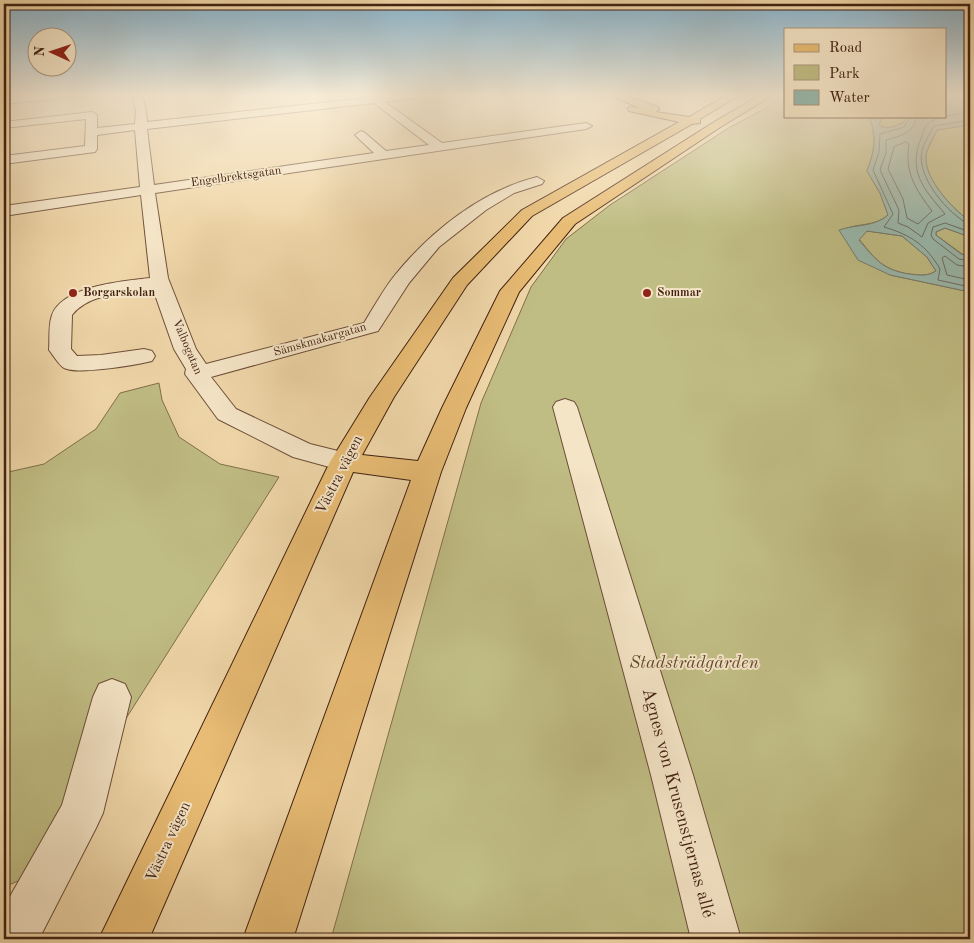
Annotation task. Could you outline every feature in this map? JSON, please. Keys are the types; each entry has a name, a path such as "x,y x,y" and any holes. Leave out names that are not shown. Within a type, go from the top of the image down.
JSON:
{"main road":[{"name":"Västra vägen","path":"124,939 344,462 382,397 460,282 527,213 658,139"},
{"path":"268,939 427,472 454,408 510,291 569,221 695,139"},
{"name":"Valbogatan","path":"344,462 427,472"}],"street":[{"path":"4,160 91,149 91,139"},
{"path":"91,145 115,139"},
{"name":"Valbogatan","path":"143,139 160,282 185,349 197,369 196,374 227,414 302,451 344,462"},
{"path":"350,145 366,139 384,156"},
{"path":"428,139 440,148"},
{"name":"Engelbrektsgatan","path":"4,211 500,139"},
{"path":"234,161 244,176"},
{"name":"Sämskmakargatan","path":"196,374 371,327 401,280 433,243 495,198 510,190 537,182"},
{"path":"144,356 101,362 71,363 60,350 62,314 73,302 102,291 160,282"},
{"name":"Agnes von Krusenstjernas allé","path":"565,407 672,776 716,939"},
{"path":"13,939 81,813 112,697"}],"green space":[{"name":"Stadsträdgården","path":"712,139 874,139 872,156 867,171 880,193 888,215 877,222 840,231 890,275 970,292 970,939 331,939 481,403 531,287 566,239 610,205"},
{"path":"933,139 970,139 970,221 955,209 939,190 928,170 927,151"},
{"path":"945,228 970,237 970,256 962,254 936,235 936,232"},
{"path":"867,231 902,236 927,257 936,271 926,275 917,275 892,270 875,258 859,239"},
{"path":"159,383 162,400 179,437 220,464 279,477 25,878 4,887 4,473 44,464 96,429 120,393"}],"water":[{"path":"874,139 932,139 927,151 928,170 947,200 970,221 970,237 945,228 936,232 936,235 961,254 970,256 970,292 890,275 858,260 839,230 877,222 888,215 880,193 867,171","holes":["867,231 902,236 927,257 936,271 926,275 900,272 880,263 859,240"]}],"place":[{"name":"Borgarskolan","path":"73,293"},
{"name":"Sommar","path":"647,293"}]}
